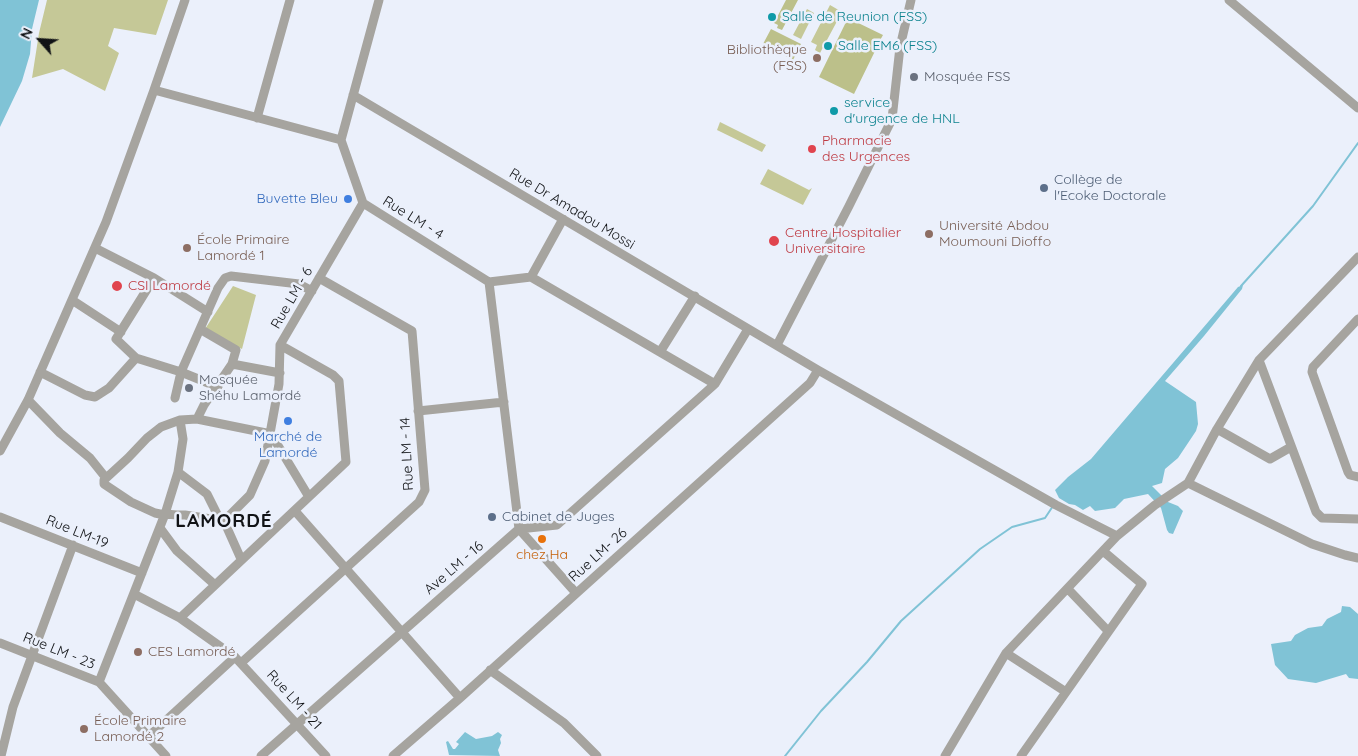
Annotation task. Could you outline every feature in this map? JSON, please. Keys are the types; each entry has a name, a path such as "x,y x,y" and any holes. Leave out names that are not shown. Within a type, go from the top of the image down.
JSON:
{"street":[{"path":"0,452 28,400 106,222 185,0"},
{"path":"257,118 290,0"},
{"path":"154,90 341,140 379,0"},
{"path":"777,346 892,119 900,47 911,0"},
{"path":"1229,0 1358,108"},
{"name":"Rue Dr Amadou Mossi","path":"353,95 818,370 1053,503 1117,536"},
{"name":"Rue LM - 4","path":"341,140 363,204 489,282"},
{"name":"Rue LM - 6","path":"222,521 250,494 265,461 280,373 280,345 363,204"},
{"path":"531,277 563,219"},
{"path":"95,248 154,278 208,312"},
{"path":"945,756 1006,653 1117,536 1155,505 1188,483 1217,429 1259,360 1358,258"},
{"path":"175,398 181,372 218,288 227,276 299,284 312,291"},
{"path":"576,593 518,528 489,282 531,277 715,384"},
{"path":"154,278 116,339 136,358 181,372 218,387"},
{"name":"Rue LM - 14","path":"149,736 345,568 419,502 424,493 412,332 319,278"},
{"path":"660,352 695,296"},
{"path":"72,300 121,332"},
{"path":"1358,319 1312,369 1348,472 1358,476"},
{"path":"197,419 204,405 232,364 236,350 200,329"},
{"path":"518,528 557,525 715,384 748,329"},
{"path":"180,618 346,462 339,382 333,375 280,345"},
{"path":"40,372 85,395 95,397 109,388 136,358"},
{"path":"1259,360 1319,516 1322,518 1358,520"},
{"path":"232,364 280,373"},
{"name":"Rue LM- 26","path":"393,756 810,383 818,370"},
{"path":"28,400 60,433 90,458 106,478"},
{"path":"418,411 504,402"},
{"path":"222,521 155,513 130,502 104,484 103,480 147,438 162,427 180,420 197,419 271,434 309,497"},
{"path":"99,682 160,528 178,472 182,439 180,420"},
{"path":"1217,429 1270,458 1291,447"},
{"path":"178,472 207,494 241,559"},
{"path":"1188,483 1312,544 1358,558"},
{"path":"295,511 460,698"},
{"name":"Rue LM-19","path":"0,517 142,573"},
{"path":"160,528 177,551 214,584"},
{"name":"Ave LM - 16","path":"261,756 518,528"},
{"path":"2,756 13,707 73,545"},
{"path":"1021,756 1142,584 1103,551"},
{"path":"1068,589 1108,631"},
{"name":"Rue LM - 21","path":"134,594 180,618 238,660 326,756"},
{"name":"Rue LM - 23","path":"0,643 99,682 166,756"},
{"path":"1006,653 1066,692"},
{"path":"490,670 564,723 597,756"}],"green space":[{"path":"47,0 168,0 156,35 114,28 108,46 119,53 105,91 63,69 32,78 39,33"},
{"path":"786,0 798,0 782,30 777,28 778,25 774,23"},
{"path":"830,5 842,12 820,53 815,50 817,45 811,42"},
{"path":"807,9 814,13 801,39 793,35"},
{"path":"848,18 883,35 878,44 874,42 872,47 876,49 854,94 819,77"},
{"path":"771,29 801,44 793,60 763,44"},
{"path":"720,122 766,145 762,152 717,130"},
{"path":"768,169 809,190 812,188 803,205 760,184"},
{"path":"233,286 256,295 242,349 205,329"}],"water":[{"path":"0,0 39,0 32,29 30,54 22,81 0,127"},
{"path":"1243,285 1242,289 1204,336 1165,381 1196,402 1198,424 1196,431 1178,458 1165,469 1162,483 1152,486 1168,502 1178,506 1183,511 1173,534 1167,530 1161,508 1148,494 1124,499 1115,508 1095,511 1090,506 1083,510 1059,498 1055,490 1091,459 1238,287"},
{"path":"1342,606 1350,607 1358,614 1358,679 1349,678 1346,674 1316,683 1288,679 1275,665 1271,644 1291,641 1295,635 1308,628 1322,626 1327,619 1341,612"},
{"path":"465,732 476,739 492,736 498,732 502,735 498,750 500,756 449,755 446,742 448,741 453,749 455,749 459,744 456,742"}],"waterway":[{"path":"1241,286 1313,206 1358,143"},
{"path":"785,756 821,711 867,662 901,621 980,549 1012,527 1045,518 1053,506"}],"place":[{"name":"Salle de Reunion (FSS)","path":"772,17"},
{"name":"Salle EM6 (FSS)","path":"828,46"},
{"name":"Bibliothèque (FSS)","path":"817,58"},
{"name":"Mosquée FSS","path":"914,77"},
{"name":"service d'urgence de HNL","path":"834,111"},
{"name":"Pharmacie des Urgences","path":"812,149"},
{"name":"Collège de l'Ecoke Doctorale","path":"1044,188"},
{"name":"Buvette Bleu","path":"348,199"},
{"name":"Université Abdou Moumouni Dioffo","path":"929,234"},
{"name":"Centre Hospitalier Universitaire","path":"774,241"},
{"name":"École Primaire Lamordé 1","path":"187,248"},
{"name":"CSI Lamordé","path":"117,286"},
{"name":"Mosquée Shéhu Lamordé","path":"189,388"},
{"name":"Marché de Lamordé","path":"288,421"},
{"name":"Cabinet de Juges","path":"492,517"},
{"name":"chez Ha","path":"542,539"},
{"name":"CES Lamordé","path":"138,652"},
{"name":"École Primaire Lamordé 2","path":"84,729"}],"district":[{"name":"LAMORDÉ","path":"224,521"}]}
